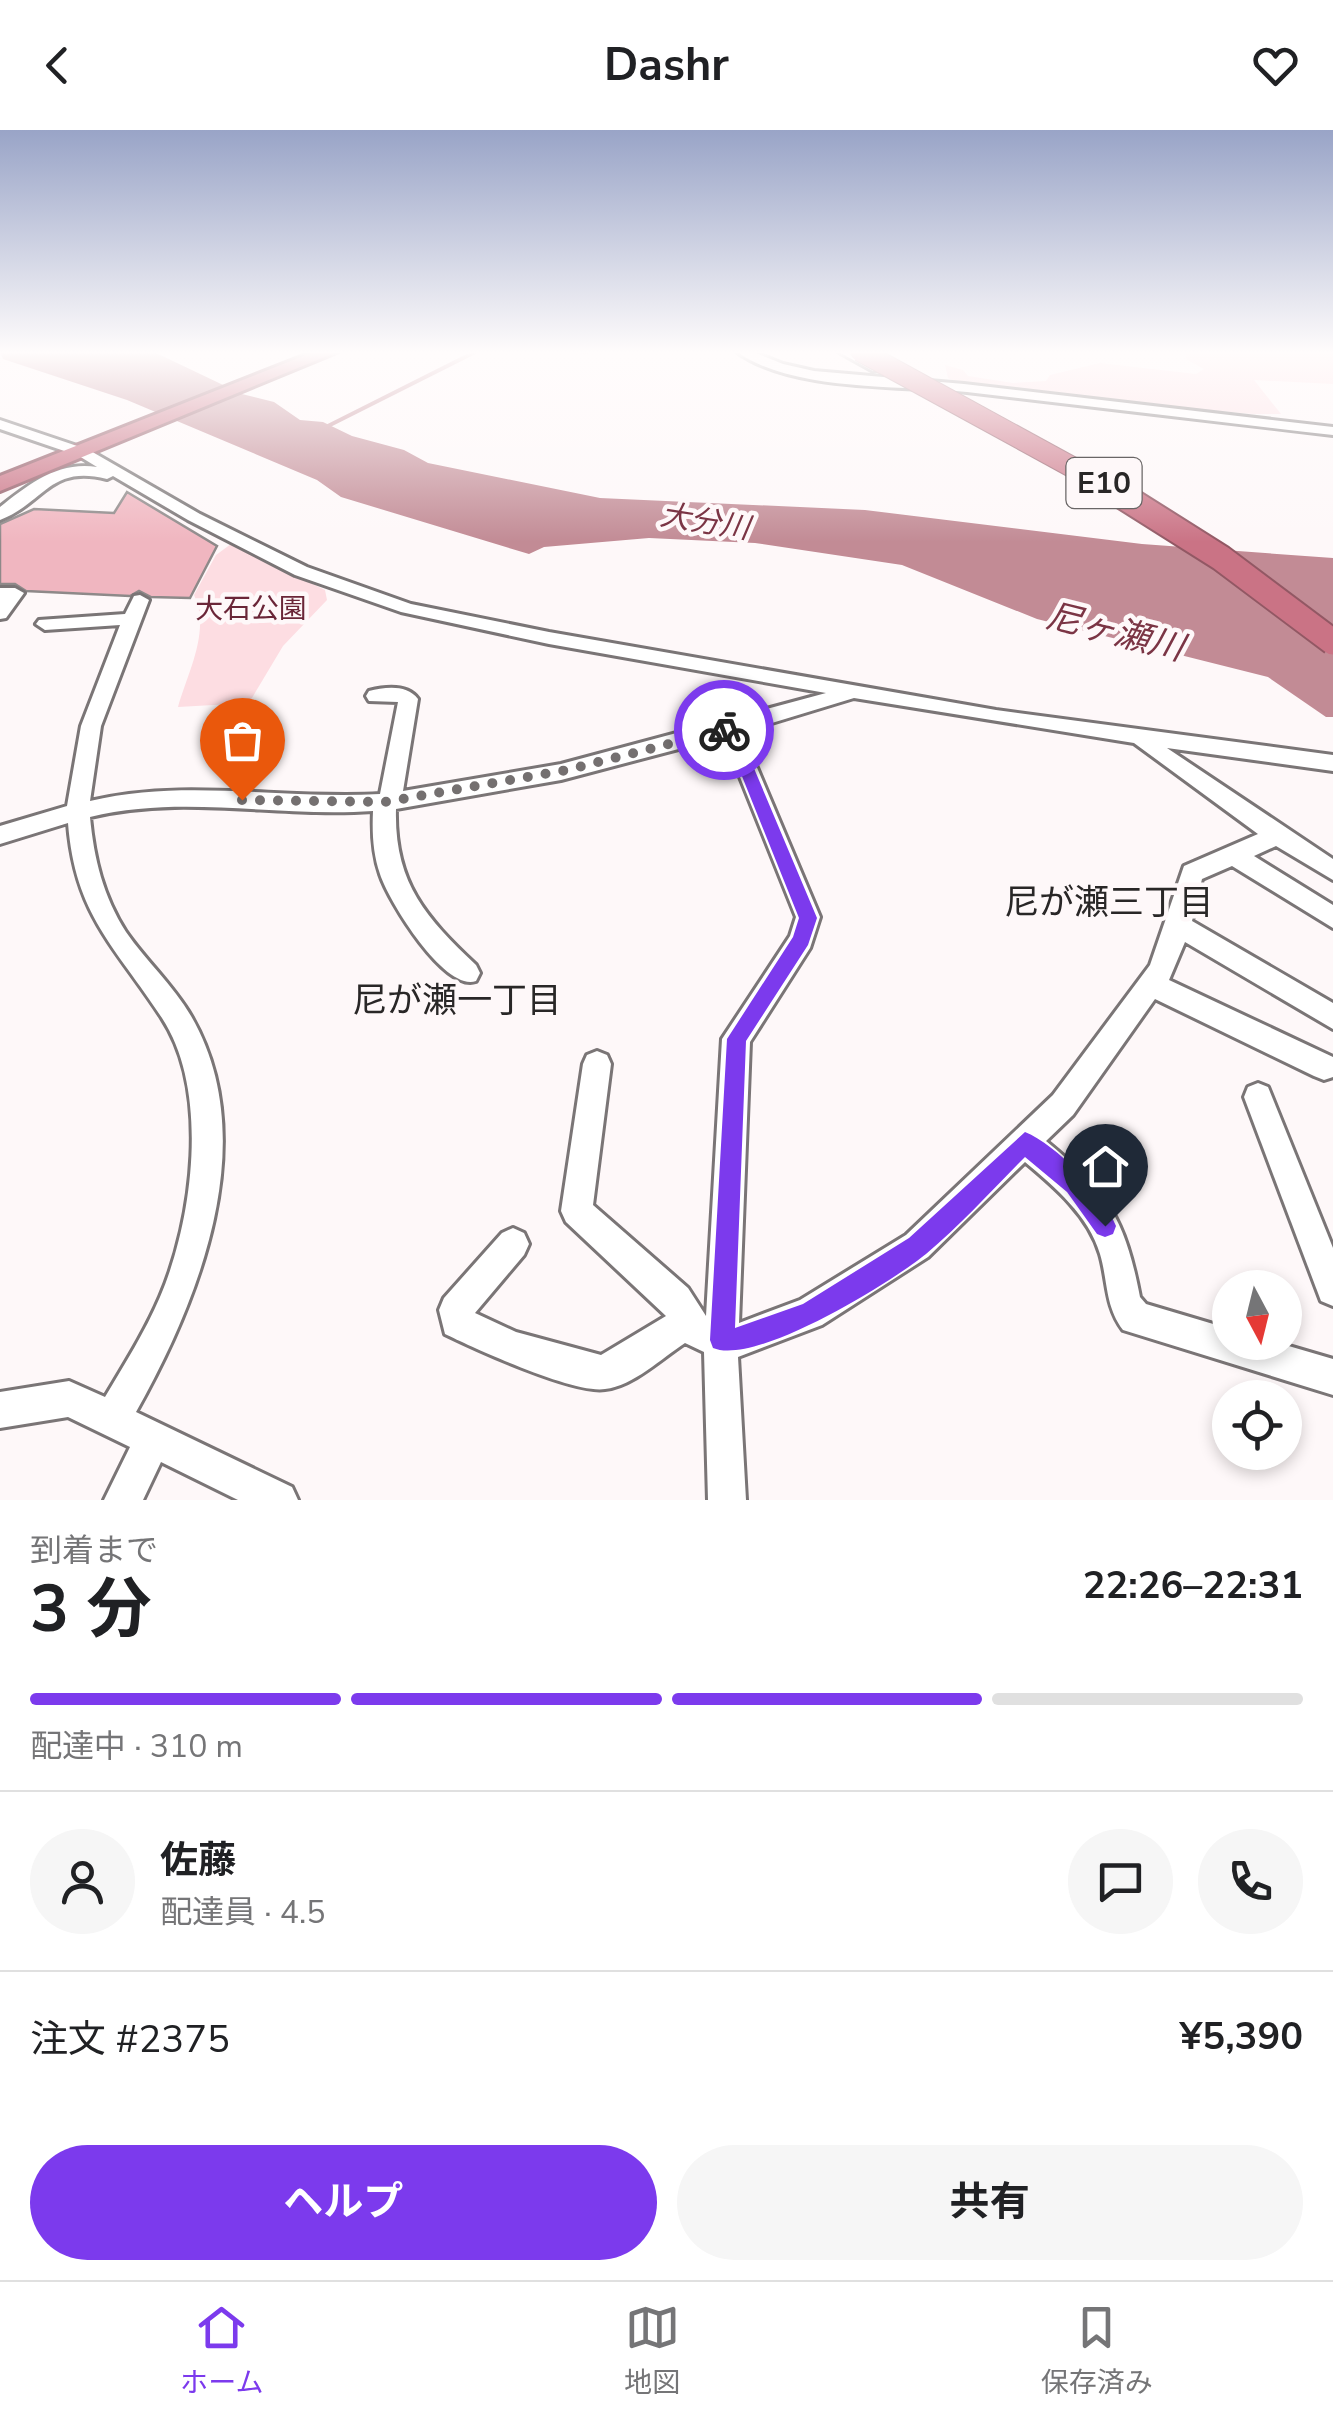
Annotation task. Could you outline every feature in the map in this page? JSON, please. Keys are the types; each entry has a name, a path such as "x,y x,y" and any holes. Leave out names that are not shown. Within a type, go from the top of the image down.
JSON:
{"highway":[{"path":"0,484 157,415"},
{"path":"0,472 77,450 166,415"},
{"name":"E10","path":"983,415 1130,499 1217,556 1333,642"},
{"name":"E10","path":"1006,415 1126,484 1271,576 1333,624"}],"street":[{"path":"1189,415 1333,431"},
{"path":"0,424 77,450 301,572 407,608 549,638 853,692 1142,740 1333,763"},
{"path":"0,515 55,476 86,466 122,483 205,534 218,529"},
{"path":"0,593 14,593 0,614"},
{"path":"45,624 136,610 86,751 76,813 77,844 87,885 117,938 182,1025 196,1060 204,1114 204,1170 184,1279 112,1420"},
{"path":"0,835 76,813 156,798 388,801 567,770 853,692"},
{"path":"376,696 404,694 408,698 382,842 409,912 467,974"},
{"path":"727,1500 722,1340 736,1039 801,940 808,918 730,728"},
{"path":"1142,740 1277,836 1333,870"},
{"path":"598,1064 577,1211 676,1300 687,1322 702,1335 739,1340 810,1313 917,1246 1063,1104 1160,972 1192,873 1277,836"},
{"path":"1235,856 1333,918"},
{"path":"1178,925 1333,1017"},
{"path":"1150,984 1324,1068"},
{"path":"1258,1097 1333,1289"},
{"path":"1025,1143 1074,1184 1105,1226 1118,1258 1123,1305 1134,1318 1333,1377"},
{"path":"513,1244 456,1310 457,1322 489,1340 601,1372 613,1370 687,1322"},
{"path":"0,1410 69,1399 279,1500"},
{"path":"123,1500 153,1439"}],"green space":[{"name":"大石公園","path":"231,544 325,590 327,600 283,646 249,703 178,707 199,637 199,608 194,595 216,555"}],"water":[{"path":"162,415 293,415 404,450 428,463 600,498 865,510 1142,544 1333,558 1333,717 1326,717 1268,677 1037,619 902,565 755,543 649,538 544,547 529,554 341,497 317,480"}],"building":[{"path":"127,492 217,546 190,598 151,597 139,591 130,596 26,591 15,584 0,584 0,524 34,509 114,513"}],"waterway":[{"path":"322,429 350,415"}],"way so far":[{"path":"242,800 385,802 567,770 724,730"}],"district":[{"name":"尼が瀬三丁目","path":"1109,902"},
{"name":"尼が瀬一丁目","path":"457,1000"}],"route":[{"path":"724,730 730,728 778,851 800,894 808,925 736,1039 722,1340 739,1340 810,1313 861,1283 917,1246 1025,1143 1074,1184 1105,1226"}],"water label":[{"name":"大分川","path":"705,522"},
{"name":"尼ヶ瀬川","path":"1115,632"}]}
